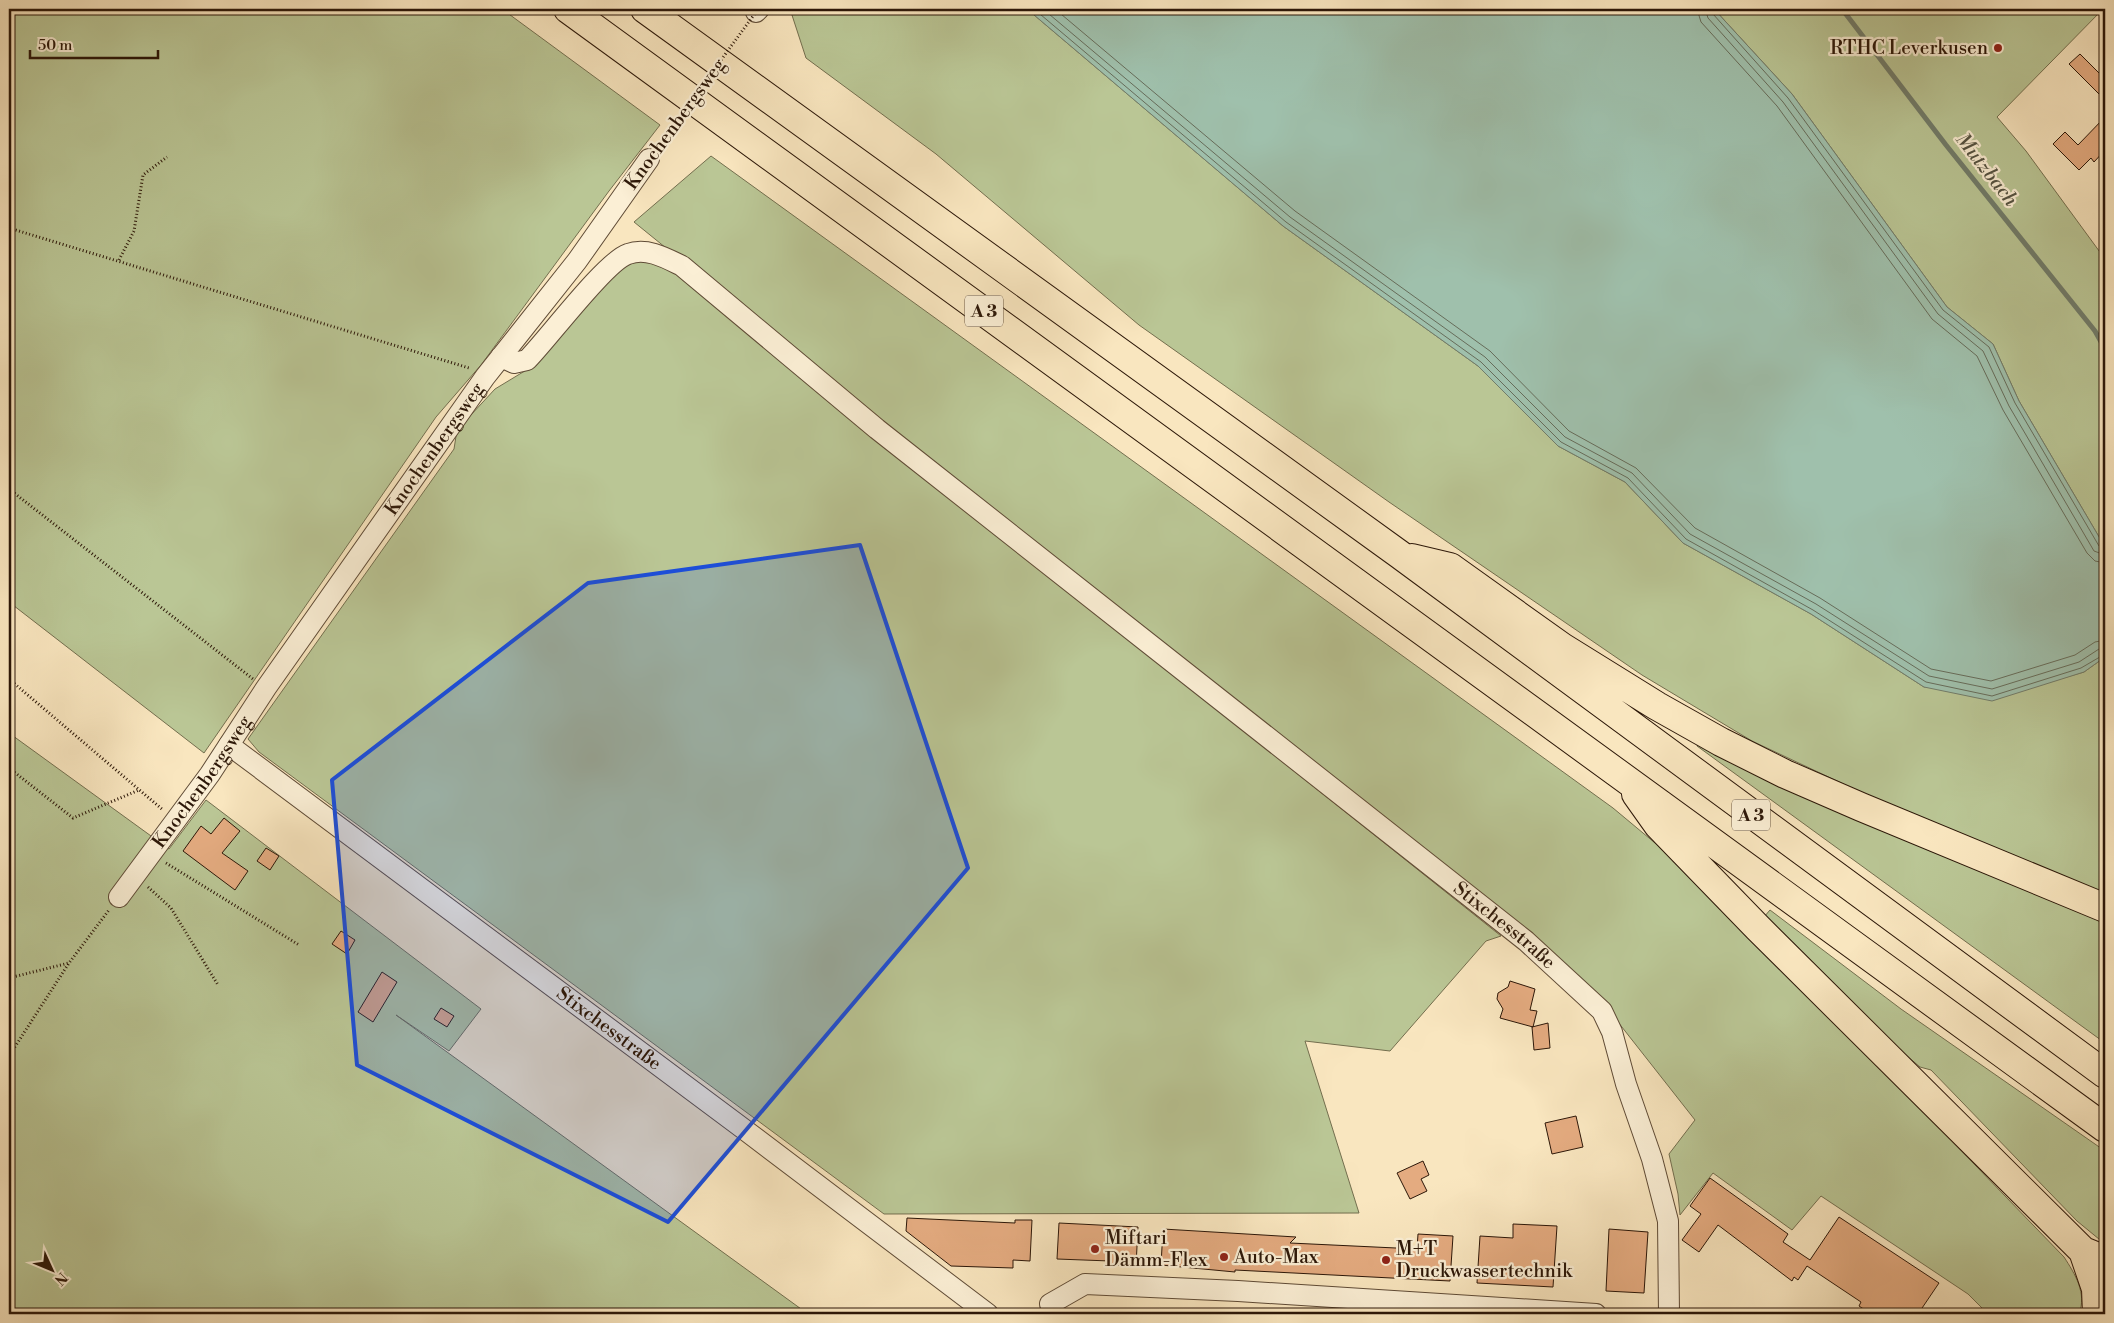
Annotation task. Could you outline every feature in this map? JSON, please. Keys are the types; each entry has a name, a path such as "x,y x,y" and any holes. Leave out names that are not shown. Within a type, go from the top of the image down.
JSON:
{"highway":[{"name":"A 3","path":"568,9 1622,774 2105,1128"},
{"name":"A 3","path":"645,9 1398,554 2105,1074"},
{"path":"1398,554 1450,567 1562,647 1609,677 1657,706 1738,750 1852,803 2105,908"},
{"path":"1622,774 1658,826 1758,928 2094,1255 2097,1314"}],"street":[{"name":"Knochenbergsweg","path":"119,897 229,745 266,688 485,377 576,261 649,159"},
{"name":"Stixchesstraße","path":"501,358 514,363 527,360 619,260 628,254 657,253 682,266 877,429 1526,942 1602,1011 1612,1032 1626,1084 1652,1159 1668,1221 1669,1314"},
{"name":"Stixchesstraße","path":"229,745 988,1314"},
{"path":"1050,1304 1085,1284 1238,1291 1596,1314"}],"path":[{"name":"Knochenbergsweg","path":"649,159 758,10"},
{"path":"119,260 134,230 142,175 167,157"},
{"path":"9,229 119,260 474,370 485,377"},
{"path":"9,489 237,668 266,688"},
{"path":"9,679 175,819"},
{"path":"9,768 73,818 139,790"},
{"path":"151,853 299,945"},
{"path":"134,875 171,908 218,985"},
{"path":"9,1056 69,963 119,897"},
{"path":"9,978 69,963"}],"highlighted area":[{"path":"860,545 968,868 668,1222 357,1065 332,780 588,583"}],"shaded area":[{"path":"9,9 502,9 660,125 481,365 436,417 204,753 9,602"},
{"path":"790,9 1027,9 1283,226 1478,366 1558,446 1625,482 1683,543 1811,614 1924,687 2042,684 2084,672 2105,657 2105,894 1871,797 1752,741 1642,675 1389,502 1139,325 936,154 806,58"},
{"path":"1714,9 2103,9 1997,117 2026,151 2105,259 2105,547 2019,401 1993,344 1947,307 1792,94"},
{"path":"711,156 1613,808 1679,863 1741,923 2064,1257 2076,1277 2081,1291 2082,1299 2079,1314 1988,1314 1968,1294 1821,1196 1792,1230 1713,1173 1680,1215 1678,1194 1669,1154 1695,1120 1614,1017 634,222"},
{"path":"636,259 680,271 1121,633 1501,936 1486,941 1390,1051 1305,1041 1359,1213 884,1214 259,752 248,739 454,449 457,430 495,389 533,366 616,272"},
{"path":"9,733 169,849 206,800 481,1009 449,1051 396,1015 808,1314 9,1314"},
{"path":"1698,743 2105,919 2105,1043 1697,746"},
{"path":"1770,910 1901,1009 2105,1151 2105,1244 2077,1221 1931,1070 1920,1067 1894,1045 1764,917"}],"water":[{"path":"1027,9 1714,9 1792,94 1947,307 1993,344 2019,401 2105,547 2105,657 2084,672 1992,701 1924,687 1811,614 1683,543 1625,482 1558,446 1478,366 1283,226"}],"building":[{"path":"2080,54 2105,79 2105,100 2069,64"},
{"path":"2105,117 2105,150 2094,162 2091,158 2079,170 2053,144 2065,132 2078,145"},
{"path":"224,818 240,831 222,853 248,871 235,890 183,851 201,826 211,834"},
{"path":"266,848 279,856 270,870 257,861"},
{"path":"341,931 355,940 347,954 332,944"},
{"path":"382,972 397,982 373,1022 358,1012"},
{"path":"1510,981 1535,989 1530,1010 1537,1011 1533,1027 1500,1018 1503,1009 1497,999 1498,993 1508,987"},
{"path":"441,1008 454,1016 447,1027 434,1019"},
{"path":"1548,1023 1550,1048 1534,1050 1532,1027"},
{"path":"1576,1116 1583,1147 1552,1154 1545,1123"},
{"path":"1423,1161 1429,1175 1421,1179 1427,1191 1410,1199 1397,1173"},
{"path":"1710,1178 1788,1234 1783,1242 1810,1260 1839,1217 1939,1283 1918,1314 1871,1314 1859,1306 1861,1302 1807,1266 1798,1280 1794,1277 1792,1281 1718,1225 1699,1252 1682,1240 1701,1214 1690,1206"},
{"path":"907,1218 1015,1223 1015,1220 1032,1220 1030,1261 1013,1260 1013,1268 951,1266 906,1231"},
{"path":"1059,1223 1138,1227 1136,1266 1110,1265 1110,1261 1057,1259"},
{"path":"1513,1224 1557,1226 1553,1287 1477,1283 1480,1236 1513,1238"},
{"path":"1163,1229 1296,1237 1290,1243 1417,1249 1418,1234 1453,1236 1450,1281 1235,1270 1235,1272 1161,1265"},
{"path":"1609,1229 1648,1232 1644,1293 1606,1291"}],"waterway":[{"name":"Mutzbach","path":"1842,9 1946,145 2095,331 2105,349"}],"place":[{"name":"RTHC Leverkusen","path":"1998,48"},
{"name":"Miftari Dämm-Flex","path":"1095,1249"},
{"name":"Auto-Max","path":"1224,1257"},
{"name":"M+T Druckwassertechnik","path":"1386,1260"}]}
